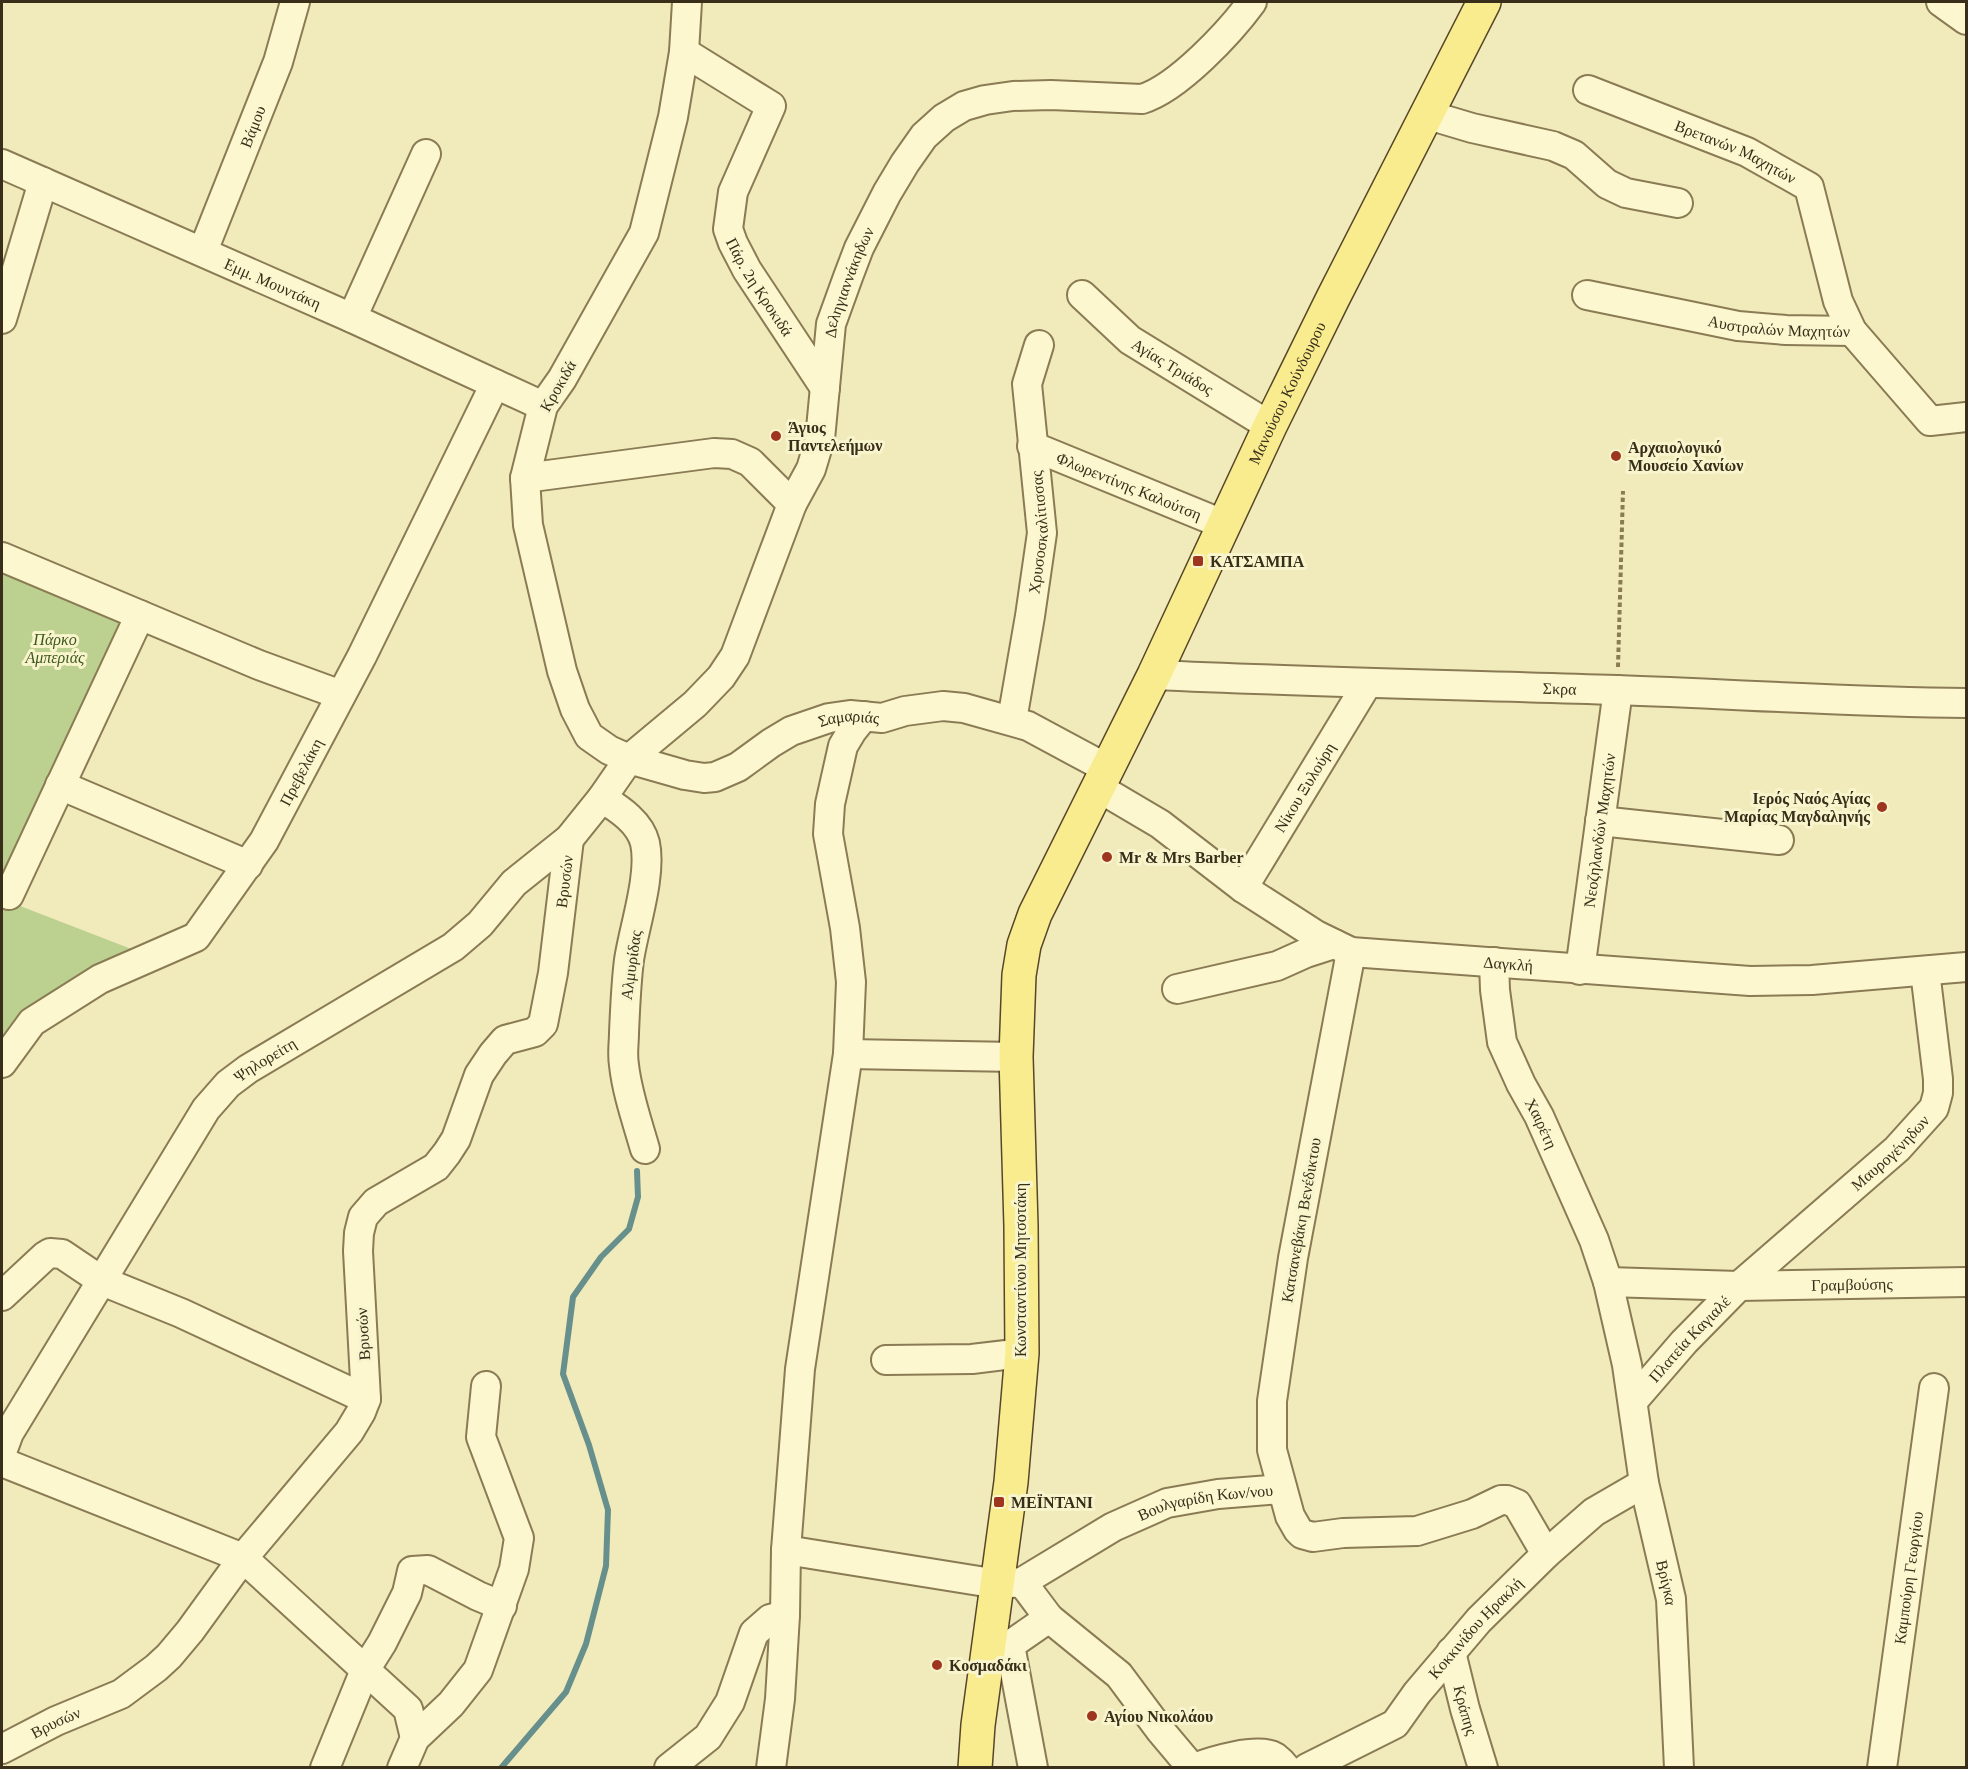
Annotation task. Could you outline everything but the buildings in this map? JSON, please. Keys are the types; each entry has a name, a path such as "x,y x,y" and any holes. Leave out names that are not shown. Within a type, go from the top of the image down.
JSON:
{"main road":[{"name":"Μανούσου Κούνδουρου","path":"1104,778 1270,426 1395,180 1425,114 1484,2"},
{"name":"Κωνσταντίνου Μητσοτάκη","path":"975,1767 978,1725 1010,1583 1011,1482 1022,1353 1016,1057 1020,975 1024,945 1035,914 1104,778"}],"street":[{"name":"Βάμου","path":"203,251 278,62 296,2"},
{"name":"Κροκιδά","path":"629,759 609,750 590,736 575,708 562,671 528,525 525,478 543,406 562,379 644,233 673,117 684,52 687,2"},
{"name":"Δεληγιαννάκηδων","path":"629,759 695,704 722,677 735,656 792,504 811,469 820,439 831,324 859,248 887,193 924,136 944,118 964,106 985,100 1013,96 1051,95 1142,99 1154,95 1203,56 1242,16 1252,2"},
{"path":"1941,2 1966,20"},
{"name":"Πάρ. 2η Κροκιδά","path":"684,52 771,106 733,192 728,229 747,270 825,388"},
{"name":"Βρετανών Μαχητών","path":"1588,90 1747,152 1809,188 1838,302 1852,332"},
{"path":"1425,114 1472,128 1553,146 1574,155 1607,184 1626,193 1678,203"},
{"path":"352,318 426,154"},
{"name":"Εμμ. Μουντάκη","path":"2,164 203,251 543,406"},
{"path":"2,320 43,182"},
{"name":"Αγίας Τριάδος","path":"1082,295 1130,340 1270,426"},
{"name":"Αυστραλών Μαχητών","path":"1587,295 1738,326 1852,332 1930,422 1966,417"},
{"name":"Χρυσοσκαλίτισσας","path":"1012,720 1042,533 1027,384 1039,345"},
{"name":"Πρεβελάκη","path":"2,1063 32,1022 100,979 196,938 264,841 341,695 495,384"},
{"name":"Φλωρεντίνης Καλούτση","path":"1032,446 1225,525"},
{"path":"525,478 714,453 732,454 750,462 792,504"},
{"path":"2,558 259,665 341,695"},
{"path":"9,895 140,615"},
{"name":"Σκρα","path":"1154,675 1966,703"},
{"name":"Νίκου Ξυλούρη","path":"1243,888 1367,684"},
{"name":"Νεοζηλανδών Μαχητών","path":"1580,970 1618,690"},
{"name":"Σαμαριάς","path":"629,759 685,775 715,777 738,767 791,731 829,718 850,715 882,717 905,711 943,706 964,708 1012,720 1044,734 1104,778"},
{"path":"771,1767 780,1699 786,1550 800,1369 848,1054 851,982 845,927 828,834 830,804 843,746 864,716"},
{"name":"Ψηλορείτη","path":"2,1452 9,1433 206,1109 228,1084 453,947 480,924 514,883 569,839 629,759"},
{"name":"Δαγκλή","path":"1104,778 1243,888 1316,935 1342,948 1580,970 1750,981 1812,980 1966,968"},
{"path":"60,785 248,864"},
{"name":"Αλμυρίδας","path":"602,798 626,815 637,827 645,841 647,857 644,885 629,960 623,1063 630,1099 645,1149"},
{"path":"1600,821 1779,840"},
{"name":"Βρυσών","path":"2,1749 56,1721 121,1694 146,1677 169,1656 243,1558 349,1432 366,1399 358,1251 363,1217 376,1202 436,1167 456,1139 479,1074 493,1054 505,1040 534,1032 543,1024 552,973 569,839"},
{"path":"1177,989 1277,966 1306,953 1342,948"},
{"name":"Κατσανεβάκη Βενέδικτου","path":"1282,1489 1272,1450 1272,1401 1342,948"},
{"name":"Χαιρέτη","path":"1494,962 1502,1042 1539,1116 1594,1240 1608,1282"},
{"name":"Μαυρογένηδων","path":"1739,1286 1898,1149 1934,1108 1938,1093 1938,1079 1925,971"},
{"path":"848,1054 1016,1057"},
{"path":"2,1296 50,1253 62,1254 102,1281 181,1313 366,1399"},
{"name":"Πλατεία Καγιαλέ","path":"1633,1401 1608,1282 1739,1286"},
{"name":"Γραμβούσης","path":"1739,1286 1966,1282"},
{"name":"Πλατεία Καγιαλέ","path":"1633,1401 1684,1342 1739,1286"},
{"path":"886,1360 972,1359 1022,1353"},
{"path":"402,1767 415,1738 451,1704 477,1670 514,1569 519,1538 481,1437 486,1386"},
{"name":"Καμπούρη Γεωργίου","path":"1882,1767 1934,1388"},
{"name":"Βρίγκα","path":"1633,1401 1644,1483 1671,1599 1679,1767"},
{"path":"2,1462 243,1558 408,1709 415,1738"},
{"name":"Κοκκινίδου Ηρακλή","path":"1307,1767 1395,1724 1479,1620 1546,1554 1594,1512 1644,1483"},
{"name":"Βουλγαρίδη Κων/νου","path":"1010,1583 1113,1527 1167,1503 1218,1494 1282,1489 1290,1516 1298,1530 1302,1534 1313,1537 1343,1533 1417,1531 1472,1514 1501,1500 1512,1501 1546,1554"},
{"path":"786,1550 1010,1583 1119,1675 1160,1730 1193,1767 1212,1761 1264,1753 1275,1757 1286,1767"},
{"path":"325,1767 365,1670 382,1643 407,1593 412,1571 428,1570 502,1606"},
{"path":"669,1767 708,1737 714,1728 730,1702 754,1633 770,1619 785,1615"},
{"path":"1034,1767 1010,1645 1049,1618"},
{"name":"Κράπης","path":"1451,1652 1483,1767"}],"path":[{"path":"1618,690 1623,491"}],"green space":[{"name":"Πάρκο Αμπεριάς","path":"2,570 127,619 2,890"},
{"path":"2,899 134,950 2,1041"}],"waterway":[{"path":"501,1768 566,1692 586,1644 606,1566 608,1510 589,1445 563,1374 573,1297 601,1257 629,1229 638,1197 637,1171"}],"place":[{"name":"Άγιος Παντελεήμων","path":"776,436"},
{"name":"Αρχαιολογικό Μουσείο Χανίων","path":"1616,456"},
{"name":"ΚΑΤΣΑΜΠΑ","path":"1198,561"},
{"name":"Ιερός Ναός Αγίας Μαρίας Μαγδαληνής","path":"1882,807"},
{"name":"Mr & Mrs Barber","path":"1107,857"},
{"name":"ΜΕΪΝΤΑΝΙ","path":"999,1502"},
{"name":"Κοσμαδάκι","path":"937,1665"},
{"name":"Αγίου Νικολάου","path":"1092,1716"}]}
